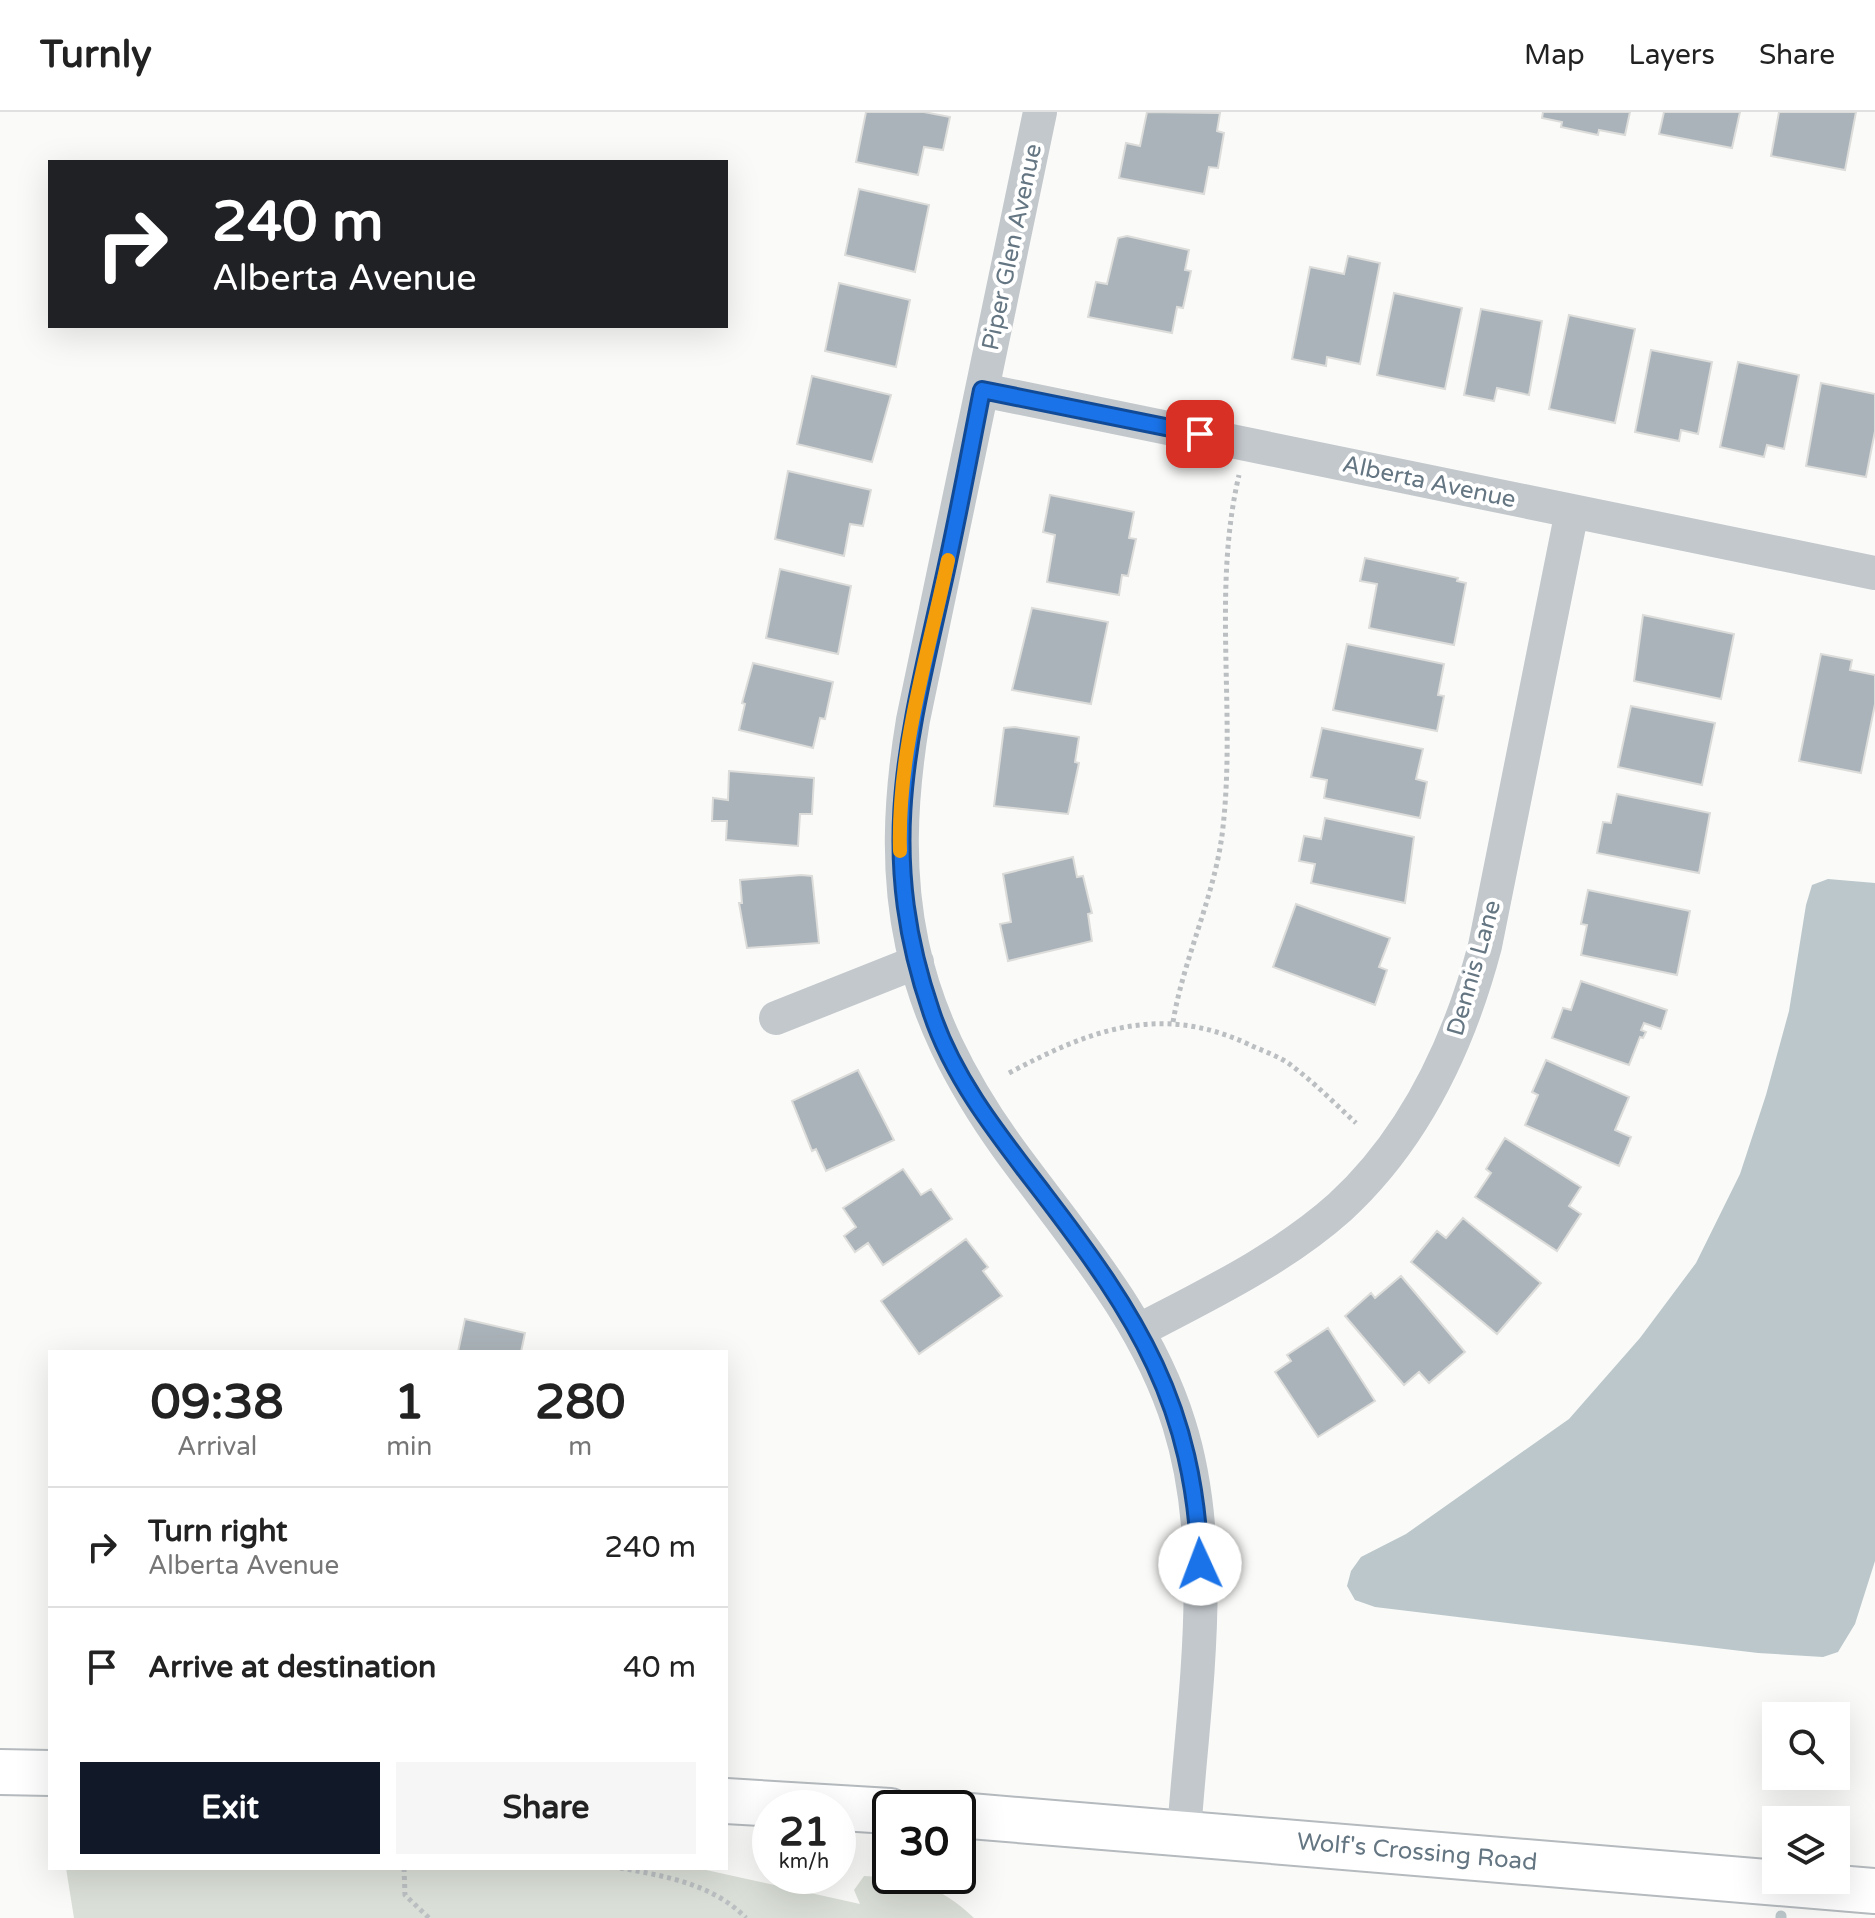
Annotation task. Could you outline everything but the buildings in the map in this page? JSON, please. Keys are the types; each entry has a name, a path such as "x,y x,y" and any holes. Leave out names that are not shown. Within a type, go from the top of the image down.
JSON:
{"main road":[{"path":"0,1772 48,1773"},
{"path":"728,1801 872,1810"},
{"name":"Wolf's Crossing Road","path":"976,1816 1875,1891"}],"street":[{"name":"Piper Glen Avenue","path":"1040,112 902,786 901,881 917,962 931,1012 966,1085 1008,1148 1086,1249 1138,1331 1160,1370 1180,1425 1198,1520 1200,1586 1184,1833"},
{"name":"Alberta Avenue","path":"982,390 1875,573"},
{"name":"Dennis Lane","path":"1138,1331 1296,1241 1340,1207 1380,1164 1439,1076 1471,998 1485,946 1572,511"},
{"path":"776,1018 917,962"}],"path":[{"path":"1173,1022 1223,829 1228,740 1226,532 1240,468"},
{"path":"1009,1073 1071,1041 1121,1027 1173,1022 1233,1037 1290,1064 1356,1123"},
{"path":"404,1870 405,1895 429,1918"},
{"path":"630,1870 683,1881 709,1891 731,1903 746,1918"}],"shaded area":[{"path":"1828,879 1875,883 1875,1561 1855,1624 1838,1652 1823,1657 1758,1653 1375,1607 1355,1600 1347,1586 1351,1571 1361,1557 1406,1534 1569,1419 1640,1338 1696,1263 1740,1174 1766,1095 1789,1011 1812,885"},
{"path":"66,1870 706,1870 752,1880 752,1894 815,1894 860,1904 856,1887 864,1876 872,1877 872,1894 941,1894 974,1918 74,1918"}],"slow traffic":[{"path":"900,851 902,786 948,560"}],"route":[{"path":"1200,434 982,390 913,720 902,786 899,843 907,924 931,1012 948,1053 1008,1148 1086,1249 1127,1311 1160,1370 1180,1425 1189,1468 1198,1520 1200,1564"}]}
